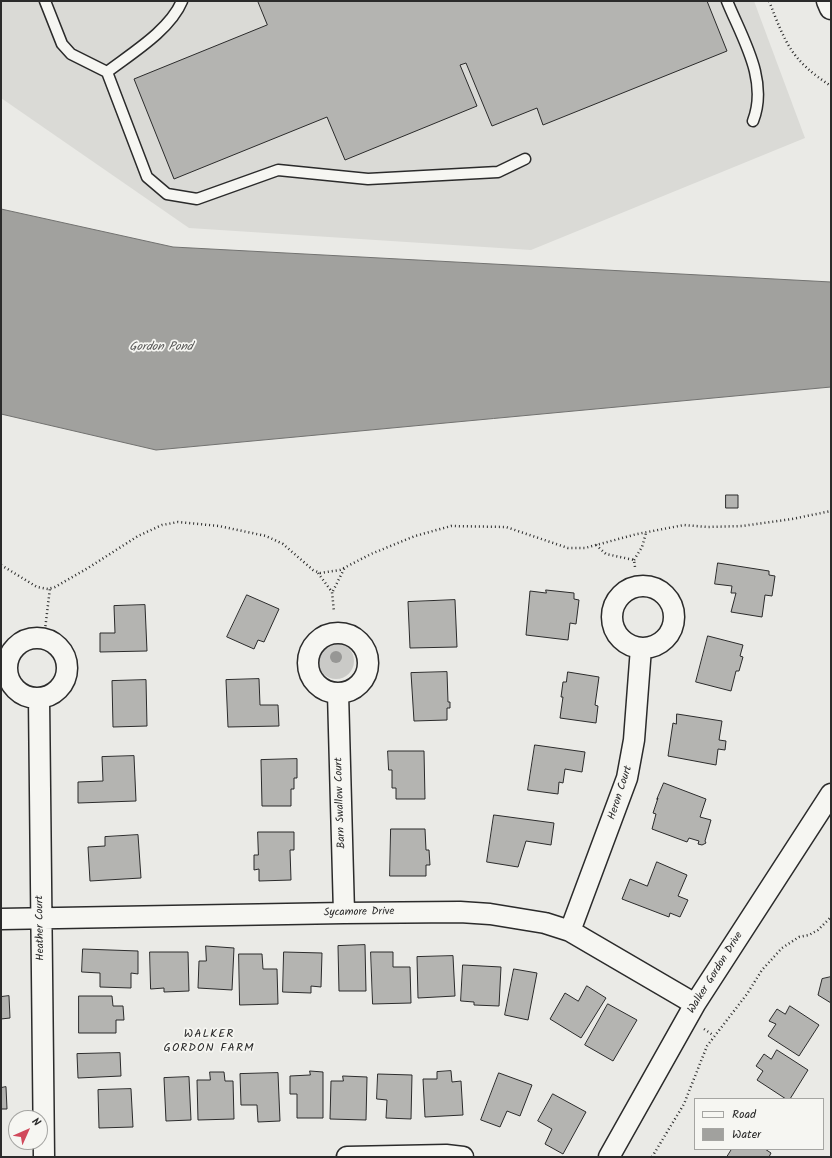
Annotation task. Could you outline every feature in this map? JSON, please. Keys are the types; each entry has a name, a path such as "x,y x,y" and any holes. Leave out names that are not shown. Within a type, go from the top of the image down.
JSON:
{"street":[{"path":"828,1 831,8"},
{"path":"31,638 44,638 54,642 62,651 68,668 65,680 58,690 49,696 39,698 25,696 16,689 9,680 6,668 9,656 20,642 31,638"},
{"name":"Heron Court","path":"570,931 627,778 634,740 641,648"},
{"name":"Barn Swallow Court","path":"338,693 344,913"},
{"name":"Heather Court","path":"39,698 44,1157"},
{"name":"Walker Gordon Drive","path":"609,1157 695,1004 831,794"},
{"name":"Sycamore Drive","path":"1,919 344,913 460,912 490,914 545,923 570,931 695,1004"},
{"path":"347,1157 439,1155 463,1157"}],"lane":[{"path":"45,1 62,44 71,54 107,72 147,177 167,194 197,199 278,170 368,179 498,172 526,159"},
{"path":"107,72 161,29 177,14 182,1"},
{"path":"727,1 753,65 758,83 758,107 753,121"}],"path":[{"path":"768,1 790,51 811,73 831,86"},
{"path":"318,572 333,572 415,536 451,526 506,527 568,548 585,548 646,533 684,526 742,526 792,519 831,511"},
{"path":"1,566 37,587 50,588 64,583 138,536 162,525 178,522 219,526 266,536 283,544 318,572 332,592 334,612"},
{"path":"635,567 634,560 642,547 646,533"},
{"path":"596,546 606,554 634,560"},
{"path":"332,592 345,566"},
{"path":"44,638 50,588"},
{"path":"652,1157 684,1104 707,1046 747,994 762,970 782,948 799,937 809,936 818,930 831,917"}],"shaded area":[{"path":"1,1 754,1 805,138 531,250 189,228 1,98"},
{"path":"340,643 349,648 353,654 353,668 349,674 340,679 332,679 323,674 319,668 318,657 323,648 329,644"}],"water":[{"name":"Gordon Pond","path":"1,209 173,247 831,282 831,387 156,450 1,414"}],"building":[{"path":"258,1 707,1 727,51 543,125 537,108 492,126 466,63 460,65 477,106 345,160 327,117 174,179 134,79 267,25"},
{"path":"726,495 738,495 738,508 726,508"},
{"path":"718,563 769,571 769,575 775,576 772,596 765,595 762,617 731,612 736,593 731,593 732,586 715,584"},
{"path":"546,590 574,593 574,599 579,600 576,624 570,623 568,640 526,635 530,591 546,593"},
{"path":"247,595 279,609 264,642 258,640 254,649 227,637"},
{"path":"455,600 457,647 410,648 408,602"},
{"path":"145,605 147,651 100,652 100,633 115,633 114,606"},
{"path":"708,636 743,645 740,656 743,657 739,671 736,671 731,691 696,682"},
{"path":"447,672 448,702 450,702 450,708 447,708 447,720 414,721 411,673"},
{"path":"568,672 599,677 595,705 598,706 596,723 560,718 563,697 561,697 563,682 566,682"},
{"path":"259,679 260,705 278,705 279,726 228,727 226,680"},
{"path":"146,680 147,726 113,727 112,681"},
{"path":"677,714 722,721 719,740 726,741 725,750 718,749 716,765 668,756 673,723 676,724"},
{"path":"535,745 585,752 582,772 565,769 563,783 559,782 558,794 528,790"},
{"path":"388,751 424,751 425,799 396,799 396,788 392,788 392,770 389,770"},
{"path":"134,756 136,801 78,803 78,782 103,781 102,757"},
{"path":"297,759 297,778 294,778 294,789 291,789 291,806 262,806 261,760"},
{"path":"664,783 706,799 700,817 711,820 705,841 706,843 702,845 698,844 699,841 689,838 687,842 652,829 656,814 653,813"},
{"path":"494,815 554,823 551,845 526,841 518,867 487,862"},
{"path":"391,829 425,829 426,850 429,850 430,865 426,865 426,876 390,876"},
{"path":"258,832 294,832 294,850 290,850 291,880 259,881 259,869 254,870 254,855 258,855"},
{"path":"138,835 141,878 90,881 88,847 105,846 105,837"},
{"path":"657,862 687,875 678,896 688,900 680,917 670,913 669,917 622,899 630,879 647,886"},
{"path":"365,945 366,991 339,991 338,946"},
{"path":"206,946 234,948 232,990 198,988 199,961 206,961"},
{"path":"83,949 138,951 138,974 131,973 131,988 100,987 100,973 82,972"},
{"path":"150,952 188,952 189,991 164,992 164,988 151,989"},
{"path":"284,952 322,953 321,987 311,986 311,993 283,992"},
{"path":"371,952 393,952 393,967 410,967 411,1003 373,1004"},
{"path":"239,954 262,954 263,969 277,969 278,1004 240,1005"},
{"path":"453,956 455,996 418,998 417,957"},
{"path":"463,965 501,967 499,1006 474,1005 474,1002 461,1001"},
{"path":"514,969 537,973 528,1020 505,1015"},
{"path":"831,977 831,1003 818,995 822,979"},
{"path":"587,986 606,998 581,1038 550,1019 565,993 578,1001"},
{"path":"9,996 10,1018 1,1019 1,997"},
{"path":"79,996 112,996 113,1006 123,1006 124,1020 116,1020 116,1033 79,1033"},
{"path":"608,1004 637,1020 613,1061 585,1045"},
{"path":"790,1006 819,1025 799,1056 768,1036 776,1024 769,1021 777,1009 785,1014"},
{"path":"777,1050 808,1070 791,1098 784,1098 757,1080 763,1071 756,1066 764,1054 771,1059"},
{"path":"120,1053 121,1076 78,1078 77,1054"},
{"path":"310,1071 323,1072 323,1118 297,1118 297,1094 290,1094 290,1076 310,1075"},
{"path":"451,1071 452,1082 461,1081 463,1115 425,1117 423,1079 437,1079 437,1072"},
{"path":"210,1072 224,1072 225,1081 233,1081 234,1119 198,1120 197,1080 210,1080"},
{"path":"278,1073 280,1121 258,1122 257,1105 241,1105 240,1074"},
{"path":"499,1073 532,1085 520,1116 507,1111 500,1127 481,1120"},
{"path":"378,1074 412,1075 411,1119 386,1118 387,1100 377,1099"},
{"path":"343,1076 367,1077 366,1120 330,1119 331,1081 343,1081"},
{"path":"189,1077 191,1120 166,1121 164,1078"},
{"path":"6,1087 7,1109 1,1109 1,1088"},
{"path":"131,1089 133,1127 99,1128 98,1090"},
{"path":"553,1094 586,1112 563,1154 545,1144 552,1129 538,1121"},
{"path":"731,1150 766,1150 771,1153 769,1157 727,1157"}],"district":[{"name":"WALKER GORDON FARM","path":"209,1042"}]}
